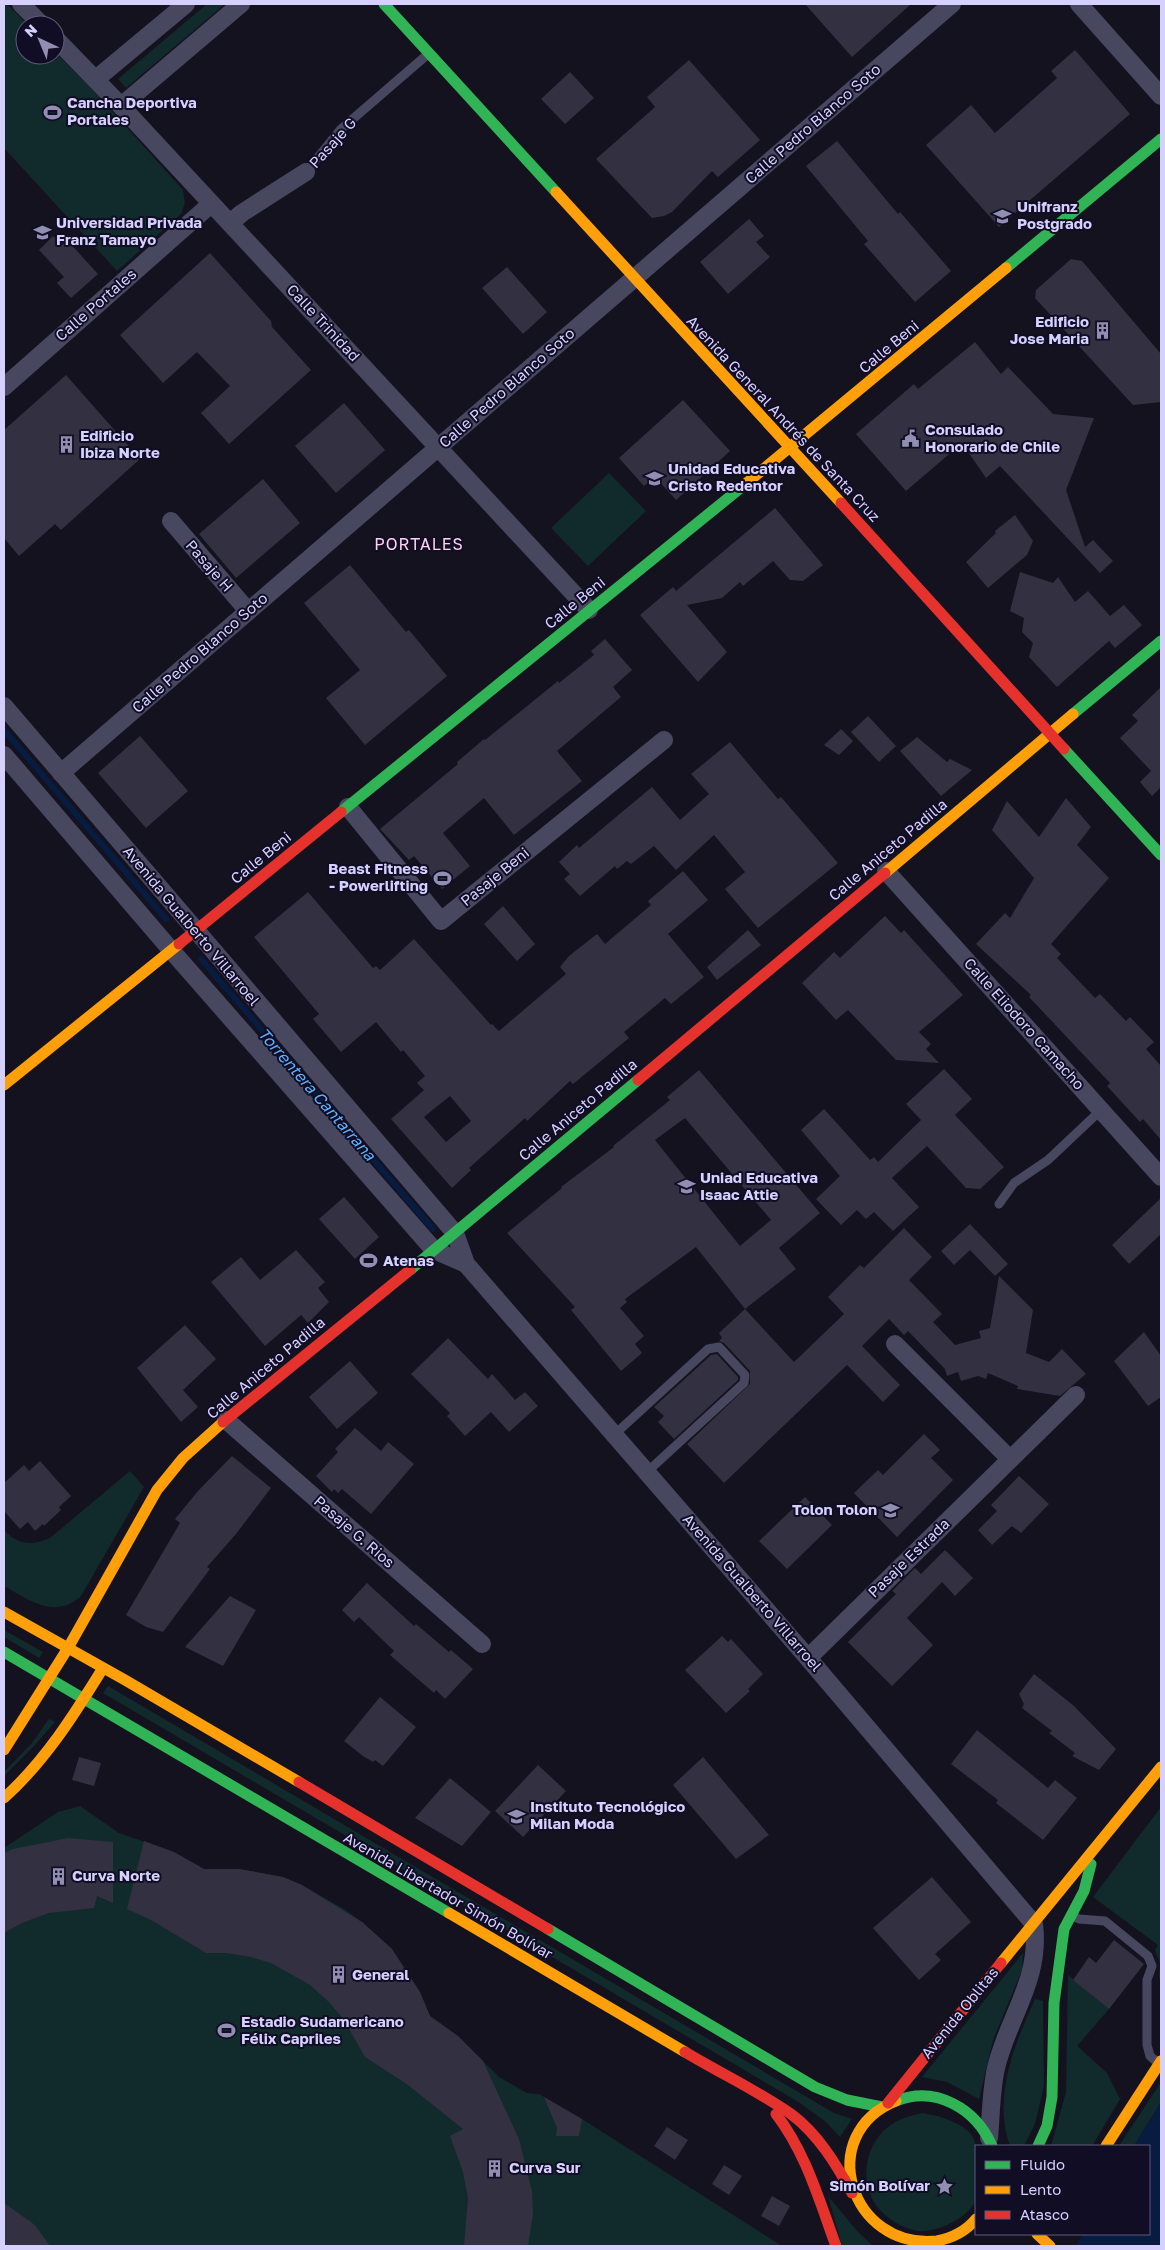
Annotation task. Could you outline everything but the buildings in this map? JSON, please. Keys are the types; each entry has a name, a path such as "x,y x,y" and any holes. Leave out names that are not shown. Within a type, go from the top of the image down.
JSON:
{"main road":[{"name":"Avenida General Andrés de Santa Cruz","path":"384,4 1161,855"},
{"name":"Calle Beni","path":"4,1085 790,447 1161,139"},
{"name":"Calle Aniceto Padilla","path":"4,1750 68,1648 169,1473 226,1420 434,1250 1161,640"},
{"name":"Avenida Libertador Simón Bolívar","path":"4,1612 104,1668 815,2087 840,2099 861,2105 885,2105"},
{"name":"Avenida Libertador Simón Bolívar","path":"4,1652 792,2115 820,2142 838,2166 859,2210 871,2224 885,2234 901,2241 922,2245"},
{"path":"4,1798 50,1752 104,1668"},
{"name":"Avenida Oblitas","path":"852,2194 848,2178 852,2147 860,2129 870,2117 885,2105 1034,1924 1063,1912 1095,1849 1161,1767"},
{"path":"1038,2145 1047,2126 1052,2097 1055,1995 1064,1929 1063,1912 1084,1892 1095,1849"},
{"path":"1107,2145 1160,2062"},
{"path":"761,2096 785,2125 804,2159 836,2246"},
{"path":"885,2105 923,2096 944,2099 962,2107 973,2116 991,2142"},
{"path":"922,2245 939,2242 958,2235 975,2220"},
{"path":"1038,2235 1049,2246"}],"street":[{"path":"21,4 32,15"},
{"path":"96,79 186,4"},
{"path":"121,106 242,4"},
{"name":"Calle Pedro Blanco Soto","path":"61,773 952,4"},
{"path":"1079,4 1161,96"},
{"name":"Calle Trinidad","path":"65,48 96,79 589,610"},
{"name":"Pasaje G","path":"230,223 242,212 306,172"},
{"name":"Calle Portales","path":"4,387 211,204"},
{"name":"Pasaje H","path":"170,521 248,611"},
{"name":"Avenida Gualberto Villarroel","path":"4,706 455,1232 466,1264 808,1658 1034,1924"},
{"name":"Pasaje Beni","path":"348,807 441,921 664,740"},
{"name":"Avenida Gualberto Villarroel","path":"4,755 171,950 434,1250 466,1264"},
{"name":"Calle Eliodoro Camacho","path":"886,871 1161,1177"},
{"path":"895,1344 1010,1459"},
{"name":"Pasaje Estrada","path":"808,1658 1076,1395"},
{"name":"Pasaje G. Rios","path":"226,1420 482,1644"},
{"path":"991,2142 996,2069 1007,2034 1029,1984 1035,1959 1034,1924"}],"lane":[{"name":"Pasaje G","path":"306,172 340,130 429,53"},
{"path":"999,1204 1014,1183 1048,1160 1101,1110"},
{"path":"615,1434 708,1349 719,1347 745,1374 744,1383 647,1472"},
{"path":"1063,1912 1105,1921 1148,1956 1152,1966 1147,1980 1147,2046 1150,2056 1160,2062"}],"green space":[{"path":"4,4 7,4 18,15 15,15 15,65 65,65 65,62 94,91 183,190 185,203 181,214 117,271 4,148"},
{"path":"207,4 225,4 126,88 118,79"},
{"path":"609,473 646,511 588,566 551,528"},
{"path":"130,1471 144,1487 81,1596 62,1607 52,1607 32,1602 4,1586 4,1530 15,1539 26,1543 43,1541 50,1538"},
{"path":"4,1630 43,1652 39,1658 4,1637"},
{"path":"108,1686 834,2113 852,2119 840,2137 826,2122 797,2101 103,1693"},
{"path":"49,1719 55,1722 4,1776 4,1772 31,1744"},
{"name":"Estadio Sudamericano Félix Capriles","path":"80,1806 119,1833 174,1852 204,1869 239,1869 283,1877 302,1885 344,1909 362,1922 392,1949 420,1992 430,2016 458,2036 499,2077 527,2093 539,2094 582,2119 782,2246 4,2246 4,1848 58,1812"},
{"path":"1161,1807 1161,1981 1159,1978 1160,1963 1155,1950 1158,1945 1093,1897"},
{"path":"1023,1953 1022,1970 993,2040 979,2099 947,2082 922,2077"},
{"path":"1068,1975 1109,2009 1077,2046 1107,2073 1120,2099 1093,2145 1051,2145 1066,2092"},
{"path":"1035,1999 1043,2001 1044,2086 1035,2124 1024,2145 1010,2145 1005,2127 1005,2090 1008,2071 1020,2034"},
{"path":"1161,2082 1161,2102 1135,2145 1120,2145"},
{"path":"922,2113 938,2116 955,2122 974,2138 976,2145 975,2201 968,2212 954,2222 938,2229 917,2231 894,2221 880,2210 873,2201 869,2190 867,2167 873,2146 887,2128 895,2122"},
{"path":"828,2196 858,2232 873,2246 842,2246"}],"water":[{"path":"1161,2102 1161,2246 1076,2246 1082,2235 1150,2235 1150,2145 1135,2145"}],"waterway":[{"name":"Torrentera Cantarrana","path":"4,730 166,919"},
{"name":"Torrentera Cantarrana","path":"201,959 433,1229"}],"traffic: fast":[{"path":"384,4 556,192"},
{"path":"1006,268 1161,139"},
{"path":"341,812 743,486"},
{"path":"1073,714 1161,641"},
{"path":"1064,749 1161,855"},
{"path":"410,1270 638,1080"},
{"path":"4,1652 449,1913"},
{"path":"1038,2145 1047,2126 1052,2097 1054,2003 1064,1929 1084,1891 1091,1864"},
{"path":"548,1929 815,2087 847,2100 882,2107"},
{"path":"896,2101 911,2097 926,2096 940,2098 965,2111 976,2121 991,2145"}],"traffic: slow":[{"path":"556,192 841,503"},
{"path":"743,486 1006,268"},
{"path":"885,873 1073,714"},
{"path":"4,1085 179,944"},
{"path":"4,1750 68,1648 157,1490 183,1458 223,1422"},
{"path":"4,1612 299,1782"},
{"path":"4,1798 46,1753 70,1720 103,1668"},
{"path":"1001,1963 1161,1767"},
{"path":"449,1913 685,2052"},
{"path":"1107,2145 1161,2061"},
{"path":"896,2101 871,2117 856,2138 850,2162 853,2187 864,2209 882,2228 907,2239 943,2240 963,2230 975,2220"},
{"path":"1038,2235 1050,2246"}],"traffic: jam":[{"path":"841,503 1064,749"},
{"path":"179,944 341,812"},
{"path":"638,1080 885,873"},
{"path":"223,1422 410,1270"},
{"path":"299,1782 548,1929"},
{"path":"888,2103 1001,1963"},
{"path":"685,2052 765,2098 801,2122 826,2150 852,2193"},
{"path":"776,2114 804,2161 836,2246"}],"place":[{"name":"Cancha Deportiva Portales","path":"53,112"},
{"name":"Unifranz Postgrado","path":"1003,216"},
{"name":"Universidad Privada Franz Tamayo","path":"42,232"},
{"name":"Edificio Jose Maria","path":"1103,331"},
{"name":"Consulado Honorario de Chile","path":"911,439"},
{"name":"Edificio Ibiza Norte","path":"66,445"},
{"name":"Unidad Educativa Cristo Redentor","path":"654,478"},
{"name":"Beast Fitness - Powerlifting","path":"442,878"},
{"name":"Uniad Educativa Isaac Attie","path":"686,1187"},
{"name":"Atenas","path":"369,1261"},
{"name":"Tolon Tolon","path":"891,1510"},
{"name":"Instituto Tecnológico Milan Moda","path":"516,1816"},
{"name":"Curva Norte","path":"58,1876"},
{"name":"General","path":"338,1975"},
{"name":"Estadio Sudamericano Félix Capriles","path":"227,2031"},
{"name":"Curva Sur","path":"495,2168"},
{"name":"Simón Bolívar","path":"944,2186"}],"district":[{"name":"PORTALES","path":"419,544"}]}
